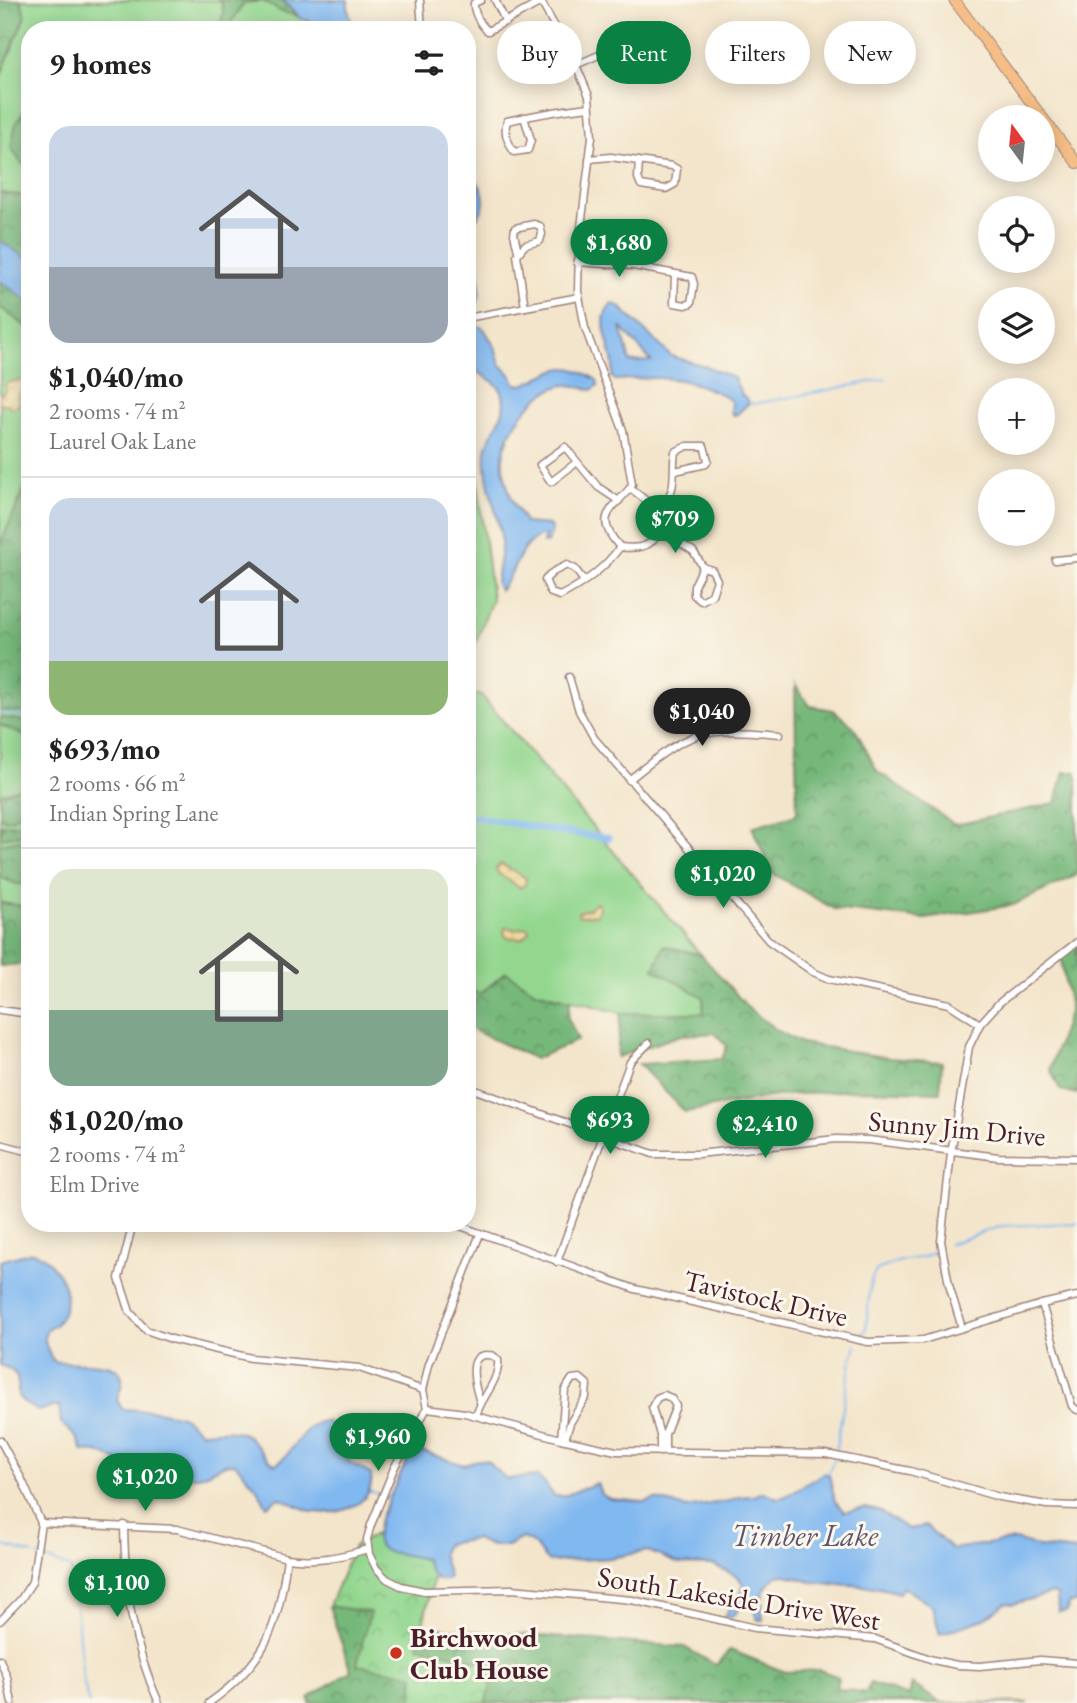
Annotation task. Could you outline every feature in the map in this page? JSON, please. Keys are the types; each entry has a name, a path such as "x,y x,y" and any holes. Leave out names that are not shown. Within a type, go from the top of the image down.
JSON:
{"main road":[{"path":"954,0 1033,105"},
{"path":"1055,134 1077,163"}],"street":[{"path":"420,0 421,21"},
{"path":"481,0 474,4 474,8 486,30 497,27"},
{"path":"495,0 506,21"},
{"path":"508,21 540,1 551,21"},
{"path":"582,79 589,96 592,137 577,262 579,297 585,328 623,430 632,484 608,510 606,516 610,535 620,547 638,548 654,540 659,530 657,509 630,488"},
{"path":"524,117 531,140 528,150 514,152 508,143 505,126 507,121 524,117 589,107"},
{"path":"589,159 611,157 639,161 671,166 677,169 675,184 666,190 641,185 638,177 639,161"},
{"path":"518,251 525,244 540,241 540,226 534,224 515,228 517,263 525,307"},
{"path":"577,262 633,266 692,277 694,284 691,303 674,303 675,275"},
{"path":"476,316 579,297"},
{"path":"657,509 668,499 675,471 675,452 680,448 700,444 704,446 708,460 706,464 675,471"},
{"path":"577,462 551,482 540,465 565,447 601,490 619,501"},
{"path":"659,530 693,551 703,567 712,570 718,580 712,595 701,601 694,595 694,586 703,567"},
{"path":"584,581 575,569 567,565 553,572 545,580 551,593 560,596 584,581 602,567 620,547"},
{"path":"1055,560 1077,558"},
{"path":"569,677 585,724 629,780 762,934 782,952 829,979 949,1004 980,1024"},
{"path":"629,780 666,750 697,735 727,730 780,734"},
{"path":"962,1328 949,1285 941,1241 966,1058 980,1024 1007,996 1077,942"},
{"path":"0,1010 21,1013"},
{"path":"557,1262 631,1062 649,1043"},
{"name":"Sunny Jim Drive","path":"476,1090 603,1138 662,1155 698,1154 836,1139 869,1140 951,1153 998,1157 1077,1158"},
{"path":"0,1144 21,1150"},
{"path":"131,1232 119,1278 127,1306 146,1330 180,1342 251,1358 350,1366 423,1390"},
{"name":"Tavistock Drive","path":"475,1232 635,1289 845,1339 879,1343 912,1341 1077,1296"},
{"path":"41,1523 177,1529 288,1558 306,1560 340,1558 368,1549 369,1532 377,1509 412,1433 427,1408 423,1390 443,1325 480,1234"},
{"path":"1042,1304 1072,1406 1077,1410"},
{"path":"476,1416 480,1402 499,1367 498,1360 489,1355 481,1356 476,1361 474,1374 480,1402"},
{"path":"580,1378 587,1384 587,1392 569,1423 563,1440 565,1390 572,1380 580,1378"},
{"path":"664,1395 671,1398 676,1406 665,1434 663,1452 652,1407 657,1398 664,1395"},
{"path":"427,1408 476,1416 563,1440 626,1452 826,1454 910,1471 1007,1499 1077,1506"},
{"path":"0,1440 41,1523 32,1582 0,1621"},
{"path":"124,1525 124,1565 131,1624 143,1668 159,1703"},
{"name":"South Lakeside Drive West","path":"368,1549 376,1568 387,1579 401,1587 416,1590 512,1589 632,1600 755,1628 875,1639 933,1660 957,1665 980,1666 1040,1660 1077,1663"},
{"path":"209,1703 238,1681 261,1653 281,1600 288,1558"},
{"path":"0,1660 7,1677 12,1703"}],"green space":[{"path":"21,0 347,0 350,21 23,21"},
{"path":"21,0 25,17 21,21 0,77 0,1"},
{"path":"220,0 281,0 297,16 280,11 263,1 244,3 232,21 221,21 223,8"},
{"path":"21,27 21,195 0,193 0,77"},
{"path":"21,116 21,162 11,147 16,123"},
{"path":"0,193 21,195 21,323 0,307"},
{"path":"0,307 21,323 21,906 0,903"},
{"path":"476,470 492,599 476,642"},
{"path":"21,497 21,712 0,710 0,545"},
{"path":"795,685 810,706 833,710 854,727 877,771 955,825 1056,803 1064,772 1077,772 1077,875 1013,905 925,919 834,909 772,873 752,827 797,814"},
{"path":"480,694 701,955 665,946 703,997 704,1014 621,1013 535,991 506,973 480,994 476,992 476,696"},
{"path":"0,717 21,720 21,734 0,725"},
{"path":"21,787 21,812 4,820 0,814 0,794"},
{"path":"20,824 21,835 0,838 2,825"},
{"path":"21,840 21,884 0,877 0,844"},
{"path":"0,903 21,906 21,964 0,966"},
{"path":"1077,942 1077,1094 1060,1090 1050,1069 1070,1009 1060,954"},
{"path":"664,946 701,955 750,1010 778,1031 801,1043 890,1058 942,1062 940,1092 854,1090 776,1096 685,1112 639,1064 722,1059 727,1046 715,1033 681,1035 617,1057 621,1013 704,1013 703,997 654,969"},
{"path":"506,972 535,991 570,1000 568,1018 578,1040 535,1059 476,1031 476,992 480,994"},
{"path":"392,1525 443,1535 418,1646 498,1666 485,1703 412,1703 414,1675 357,1665 370,1612 329,1606 354,1546"},
{"path":"329,1606 370,1612 414,1675 412,1703 310,1703 309,1698 351,1671"},
{"path":"422,1627 684,1647 716,1665 730,1650 785,1672 820,1670 838,1677 836,1688 866,1693 870,1683 909,1696 912,1684 940,1703 485,1703 498,1666 417,1646"}],"sand":[{"path":"21,380 19,405 11,408 7,404 0,404 0,395 5,391 6,383"},
{"path":"501,864 526,878 525,885 520,888 498,873 496,869"},
{"path":"595,903 600,907 596,915 579,916 578,912 589,909"},
{"path":"506,927 515,930 527,927 529,930 521,939 506,937"}],"water":[{"path":"284,0 348,0 351,21 309,21 299,18"},
{"path":"476,180 483,195 482,210 476,218"},
{"path":"0,241 21,254 21,296 0,281"},
{"path":"476,254 480,285 476,305"},
{"path":"612,303 620,307 671,356 734,378 748,404 733,415 732,403 727,398 697,384 662,378 615,380 612,377 612,358 604,326","holes":["621,327 651,361 630,362"]},
{"path":"476,325 484,329 495,347 500,364 516,384 523,385 566,368 585,373 597,380 598,385 592,390 568,385 553,389 531,405 513,429 503,455 503,467 512,500 525,523 549,525 552,530 548,542 543,543 545,535 529,543 500,590 496,584 501,535 488,483 486,451 501,417 504,403 501,390 476,371"},
{"path":"32,1252 49,1262 65,1288 66,1303 61,1317 45,1333 46,1345 54,1361 95,1363 115,1368 121,1374 122,1383 117,1400 122,1409 182,1416 201,1432 227,1430 242,1433 275,1464 281,1461 309,1428 325,1421 334,1428 347,1459 371,1475 371,1485 362,1501 345,1510 325,1513 310,1511 278,1498 267,1506 256,1487 235,1463 225,1464 203,1475 157,1482 148,1480 98,1452 83,1451 77,1438 61,1423 59,1406 38,1411 24,1403 18,1396 16,1376 11,1370 0,1365 0,1261"},
{"name":"Timber Lake","path":"421,1451 464,1465 477,1460 487,1461 506,1479 536,1476 554,1496 564,1496 597,1483 601,1494 610,1499 645,1502 655,1499 686,1508 764,1492 777,1498 784,1497 824,1473 829,1475 835,1501 844,1512 865,1508 879,1511 908,1529 926,1526 952,1549 1015,1540 1039,1547 1077,1551 1077,1603 1070,1603 1066,1611 1058,1612 1057,1595 1053,1593 1013,1604 1006,1603 984,1619 940,1634 932,1606 906,1589 902,1588 899,1593 867,1586 813,1582 780,1575 770,1581 764,1591 763,1620 758,1620 750,1602 730,1618 724,1616 742,1591 743,1584 738,1577 714,1565 679,1564 648,1551 610,1558 549,1562 535,1545 522,1538 507,1546 491,1546 475,1539 446,1544 442,1553 449,1577 441,1580 432,1574 425,1559 385,1551 378,1545 376,1538 380,1518 408,1458"}],"waterway":[{"path":"750,403 886,379"},
{"path":"0,713 21,716"},
{"path":"476,817 608,838"},
{"path":"949,1244 1001,1226 1077,1223"},
{"path":"862,1336 866,1329 870,1286 877,1270 900,1261 924,1257 938,1250"},
{"path":"835,1454 856,1346"},
{"path":"828,1474 834,1459"},
{"path":"371,1492 389,1497"},
{"path":"0,1545 33,1554"},
{"path":"38,1556 68,1567 73,1574 83,1680 89,1703"}],"place":[{"name":"Birchwood Club House","path":"396,1653"}]}
